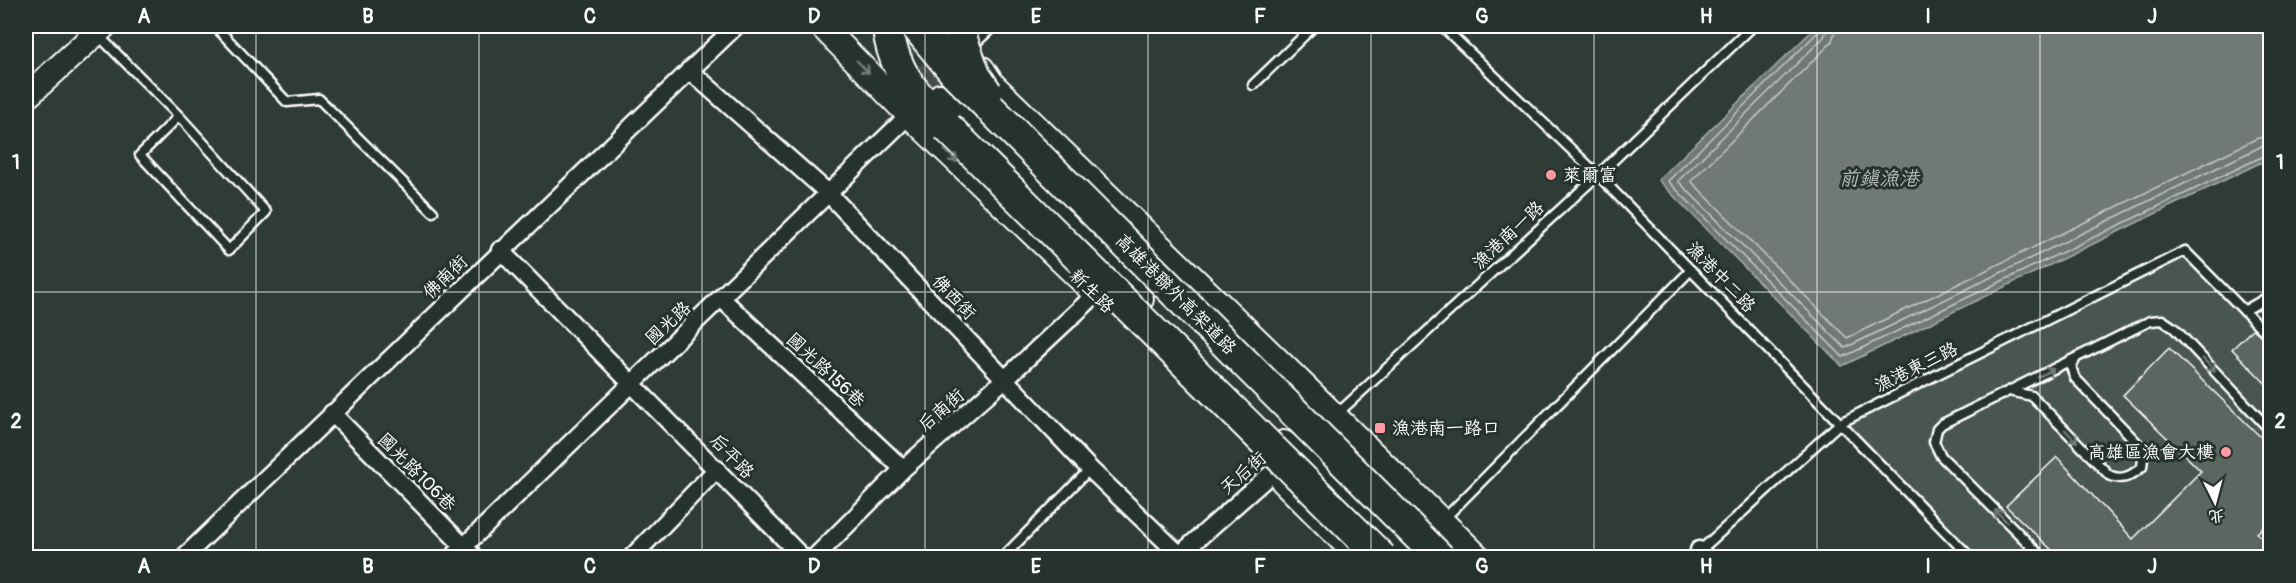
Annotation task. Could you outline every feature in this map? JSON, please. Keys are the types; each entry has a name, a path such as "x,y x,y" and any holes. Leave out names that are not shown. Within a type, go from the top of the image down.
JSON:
{"highway":[{"path":"899,28 896,64 902,76 947,127 1382,558"},
{"name":"高雄港聯外高架道路","path":"899,28 954,89 1433,540"},
{"path":"961,34 975,75 984,90 1460,558"}],"street":[{"name":"佛南街","path":"183,558 735,26"},
{"name":"新生路","path":"822,26 909,115 1096,294 1360,558"},
{"path":"899,28 898,89 909,115"},
{"path":"26,97 100,29"},
{"path":"961,34 992,84 1335,416 1433,540 1479,558"},
{"name":"佛西街","path":"689,69 827,192 1090,470 1180,556"},
{"name":"新生路","path":"940,96 1294,453 1325,476 1404,558"},
{"name":"國光路","path":"464,554 632,383 722,299 827,192 909,115"},
{"name":"后平路","path":"501,250 803,558"},
{"name":"后南街","path":"814,558 903,469 1005,379 1096,294"},
{"name":"國光路156巷","path":"722,299 903,469"},
{"name":"新生路","path":"1299,381 1325,476"},
{"name":"國光路106巷","path":"332,413 464,554"},
{"name":"天后街","path":"1180,556 1335,416"},
{"path":"631,558 717,469"}],"lane":[{"path":"215,26 287,102 319,99 433,212"},
{"path":"961,34 994,26"},
{"path":"1253,85 1314,26"},
{"name":"漁港中二路","path":"1442,26 1598,175 1971,558"},
{"name":"漁港南一路","path":"1335,416 1598,175 1753,26"},
{"path":"100,29 267,212 229,250 140,154 179,116"},
{"name":"漁港東三路","path":"1699,555 1840,423 2185,251 2244,311"},
{"path":"1404,558 1433,540 1691,270"},
{"path":"2271,296 2244,311 2271,337"},
{"path":"2043,558 1941,456 1934,442 1937,429 1942,424 2150,321 2162,320 2174,328 2271,430"},
{"path":"2009,392 2032,396 2109,475 2119,478 2131,476 2145,462 2144,450 2075,378 2071,367 2076,358"},
{"path":"1002,558 1090,470"}],"shaded area":[{"path":"2185,251 2270,338 2270,557 1971,557 1840,423"}],"water":[{"name":"前鎮漁港","path":"1817,26 2270,26 2270,158 1842,366 1658,180"}],"building":[{"path":"2271,312 2271,328 2262,320"},
{"path":"2253,329 2271,343 2271,389 2232,349"},
{"name":"高雄區漁會大樓","path":"2169,348 2271,447 2271,520 2257,533 2271,547 2271,551 2264,558 2060,558 2006,506 2057,457 2133,539 2201,471 2123,395"}],"tunnel":[{"path":"894,40 940,96"}],"place":[{"name":"萊爾富","path":"1551,175"},
{"name":"漁港南一路口","path":"1380,428"},
{"name":"高雄區漁會大樓","path":"2226,452"}]}
